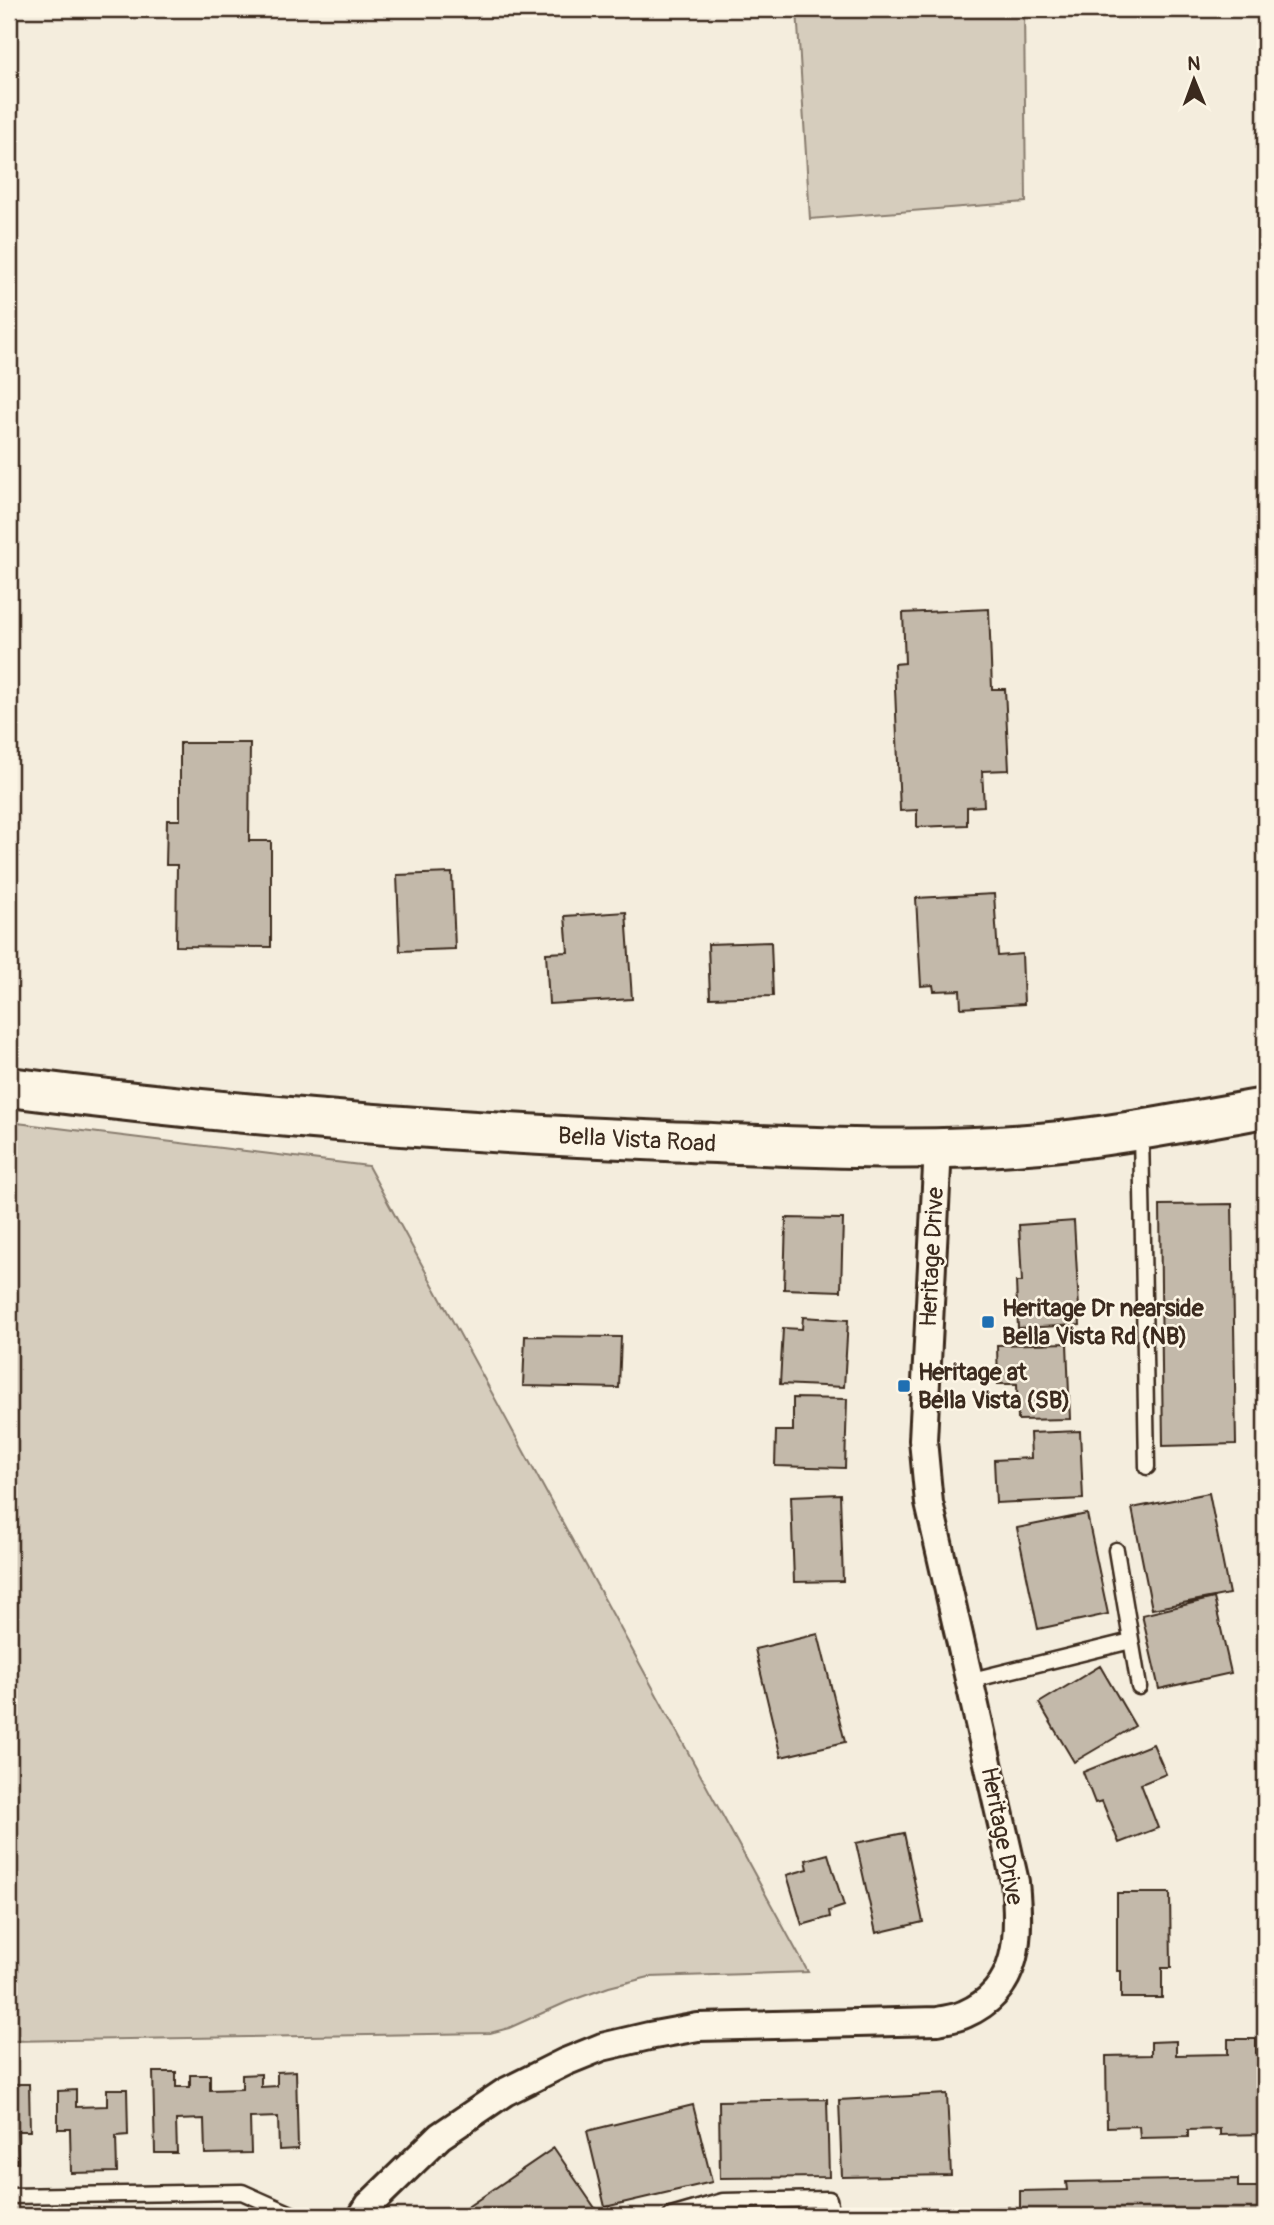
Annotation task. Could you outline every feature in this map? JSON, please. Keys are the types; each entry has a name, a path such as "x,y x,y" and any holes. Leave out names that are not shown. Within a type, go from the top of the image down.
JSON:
{"street":[{"name":"Bella Vista Road","path":"9,1087 104,1099 363,1123 577,1138 792,1146 938,1148 1041,1143 1265,1108"},
{"name":"Heritage Drive","path":"371,2213 440,2136 505,2092 565,2062 602,2048 698,2027 938,2021 964,2015 985,2004 1003,1984 1017,1943 1015,1882 929,1503 923,1440 938,1148"}],"lane":[{"path":"1141,1129 1147,1467"},
{"path":"1115,1550 1139,1687"},
{"path":"968,1681 1131,1641"},
{"path":"9,2196 242,2192 296,2216"},
{"path":"671,2216 723,2201 829,2199 832,2216"}],"shaded area":[{"path":"797,9 1024,9 1026,202 810,219"},
{"path":"9,1122 368,1166 808,1972 649,1977 609,1987 509,2028 490,2033 9,2041"}],"building":[{"path":"989,609 992,689 1005,689 1009,770 982,771 984,806 967,807 967,825 917,827 917,810 900,811 894,664 905,663 903,613"},
{"path":"180,743 250,743 249,841 271,841 271,947 176,946 177,865 166,865 167,820 180,820"},
{"path":"452,873 455,949 400,951 397,875"},
{"path":"994,894 998,956 1022,954 1024,1004 961,1008 960,990 934,991 933,985 921,986 916,898"},
{"path":"626,912 632,999 549,1004 546,953 568,952 565,916"},
{"path":"771,942 773,996 710,998 708,944"},
{"path":"1232,1204 1236,1444 1163,1446 1160,1205"},
{"path":"786,1218 843,1219 841,1291 784,1289"},
{"path":"1074,1221 1080,1325 1018,1328 1016,1282 1022,1282 1019,1225"},
{"path":"803,1317 848,1320 844,1387 780,1384 783,1328 802,1329"},
{"path":"525,1336 621,1337 619,1388 523,1386"},
{"path":"1067,1343 1070,1419 1018,1420 1017,1384 998,1384 997,1345"},
{"path":"793,1398 847,1399 845,1468 775,1466 776,1431 793,1431"},
{"path":"1080,1431 1083,1499 996,1503 994,1460 1031,1458 1030,1433"},
{"path":"1209,1493 1229,1594 1152,1609 1132,1508"},
{"path":"840,1494 843,1581 794,1582 791,1496"},
{"path":"1087,1514 1108,1614 1038,1629 1017,1528"},
{"path":"1214,1598 1231,1673 1159,1689 1142,1615"},
{"path":"818,1634 845,1742 781,1757 755,1649"},
{"path":"1100,1666 1135,1726 1074,1762 1039,1703"},
{"path":"1153,1744 1166,1774 1141,1784 1158,1828 1119,1843 1102,1801 1095,1803 1083,1772"},
{"path":"904,1833 923,1922 876,1933 856,1843"},
{"path":"828,1854 844,1906 829,1911 830,1917 802,1925 787,1875 808,1869 806,1860"},
{"path":"1117,1893 1170,1893 1171,1968 1162,1968 1162,1998 1121,1998 1121,1971 1117,1971"},
{"path":"1228,2039 1256,2039 1256,2053 1265,2053 1265,2134 1220,2135 1220,2129 1188,2130 1188,2137 1140,2138 1139,2126 1107,2127 1106,2056 1151,2055 1151,2042 1176,2041 1176,2055 1228,2054"},
{"path":"296,2071 298,2149 279,2150 278,2117 250,2118 251,2153 205,2154 204,2119 176,2120 177,2153 155,2153 153,2072 176,2072 176,2087 190,2087 190,2075 210,2075 210,2090 242,2089 242,2075 261,2074 261,2087 277,2086 277,2072"},
{"path":"9,2084 29,2084 30,2131 17,2131 18,2163 9,2163"},
{"path":"107,2089 127,2089 128,2135 116,2136 117,2172 71,2173 70,2129 58,2129 58,2091 76,2090 76,2107 107,2106"},
{"path":"947,2094 951,2175 842,2177 839,2100"},
{"path":"827,2099 829,2177 720,2178 719,2101"},
{"path":"693,2105 712,2182 605,2207 587,2131"},
{"path":"554,2148 597,2211 590,2216 471,2216 466,2208"},
{"path":"1238,2179 1238,2187 1265,2187 1265,2216 1020,2216 1020,2191 1067,2190 1066,2182"},
{"path":"1009,2207 1009,2216 988,2216 988,2208"}],"place":[{"name":"Heritage Dr nearside Bella Vista Rd (NB)","path":"988,1322"},
{"name":"Heritage at Bella Vista (SB)","path":"904,1386"}]}
